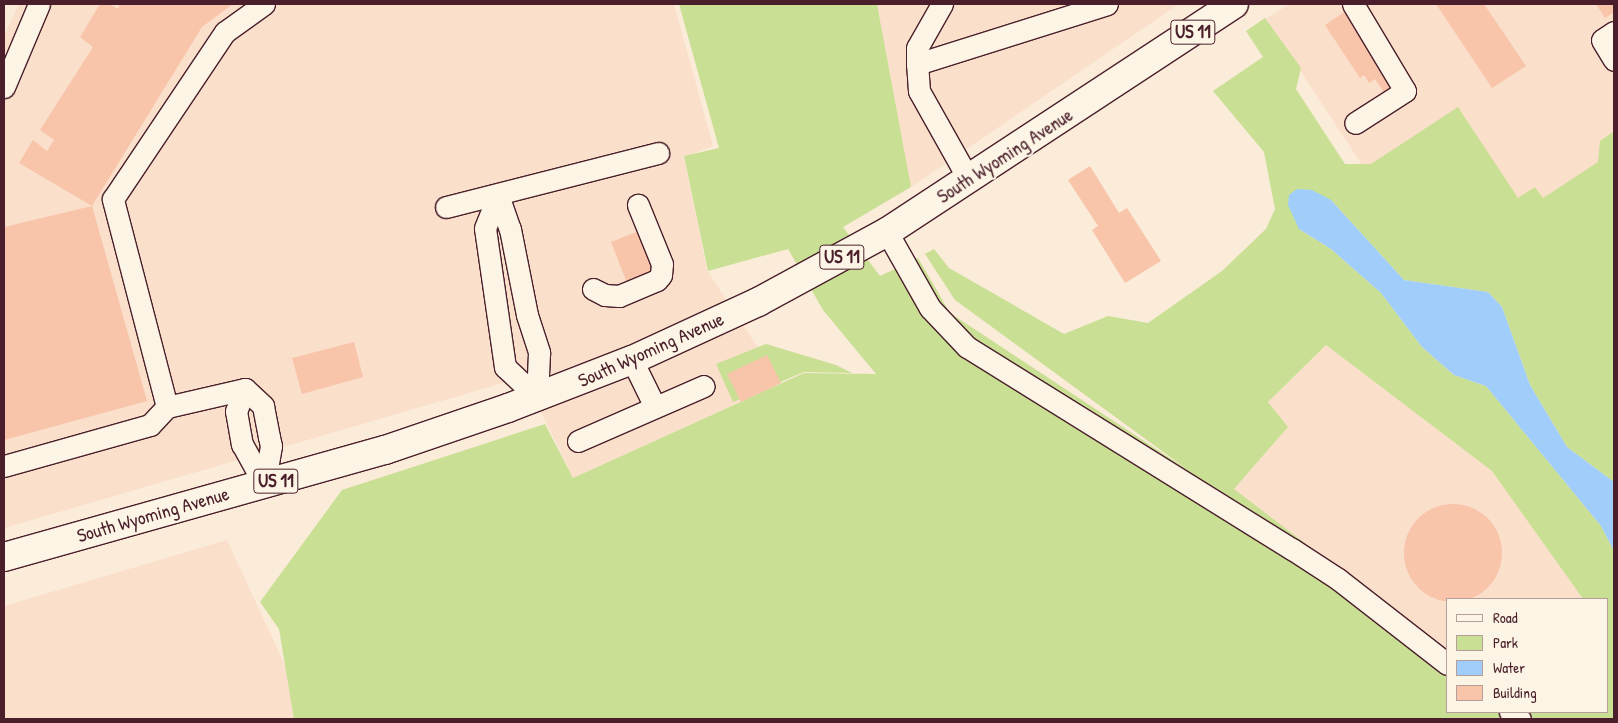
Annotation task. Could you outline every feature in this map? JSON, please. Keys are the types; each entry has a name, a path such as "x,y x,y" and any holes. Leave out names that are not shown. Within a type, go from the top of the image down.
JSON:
{"main road":[{"name":"South Wyoming Avenue","path":"4,557 385,450 537,397 632,360 758,302 887,232 969,180 1234,4"}],"lane":[{"path":"4,88 39,4"},
{"path":"167,407 113,199 225,32 264,4"},
{"path":"942,4 917,48 919,91 969,180"},
{"path":"917,64 1107,4"},
{"path":"1353,4 1406,90 1355,123"},
{"path":"1601,36 1614,60"},
{"path":"446,207 658,153"},
{"path":"498,195 510,229 527,315 540,352 537,397"},
{"path":"498,195 485,228 505,367 537,397"},
{"path":"593,289 605,295 619,296 657,280 661,275 662,264 638,205"},
{"path":"887,232 930,308 967,347 1292,548 1338,580 1446,663"},
{"path":"632,360 655,407"},
{"path":"578,441 704,386"},
{"path":"4,466 150,425 167,407 245,389 236,411 244,451 264,484"}],"shaded area":[{"path":"19,4 674,4 713,146 684,157 707,270 781,383 573,478 524,377 4,528 4,36"},
{"path":"877,4 1179,4 911,187"},
{"path":"1289,4 1614,4 1614,192 1519,245 1374,183 1266,19"},
{"path":"1326,345 1492,471 1582,598 1446,598 1446,650 1234,489 1288,427 1268,402"},
{"path":"227,540 297,691 301,719 4,719 4,606"}],"green space":[{"path":"679,4 877,4 911,187 843,227 880,276 918,258 950,313 1188,470 955,300 925,254 934,249 949,268 1064,334 1108,316 1148,323 1222,271 1266,229 1275,209 1264,152 1213,91 1263,57 1246,31 1265,18 1301,68 1296,89 1345,164 1371,164 1458,107 1518,198 1535,187 1543,198 1598,162 1600,141 1613,132 1614,482 1567,447 1530,385 1502,307 1488,292 1404,280 1331,200 1299,229 1331,249 1381,293 1422,347 1454,375 1486,386 1601,526 1614,551 1614,719 1536,719 1527,713 1608,713 1608,598 1582,598 1492,471 1326,345 1268,402 1288,427 1234,489 1446,650 1446,713 1525,713 1534,719 294,719 279,629 260,602 342,490 545,424 573,478 804,373 876,374 823,310 788,249 708,271 684,156 719,148"},
{"path":"766,344 836,365 852,373 804,372 733,402 716,364"}],"water":[{"path":"1297,189 1312,190 1331,200 1404,280 1488,292 1502,307 1530,385 1567,447 1614,482 1614,551 1601,526 1486,386 1454,375 1422,347 1381,293 1331,249 1299,229 1288,205 1289,195"}],"building":[{"path":"100,4 109,4 118,9 120,4 233,4 202,27 92,206 19,163 33,140 47,151 54,140 40,130 93,47 80,37"},
{"path":"1436,4 1484,4 1526,66 1492,88"},
{"path":"1596,4 1614,4 1614,12 1605,18"},
{"path":"1349,9 1395,87 1385,94 1375,79 1369,83 1364,75 1360,78 1325,25"},
{"path":"1090,166 1119,213 1127,208 1161,261 1125,283 1092,230 1098,226 1068,180"},
{"path":"92,206 147,401 4,440 4,227"},
{"path":"639,231 655,272 627,283 611,242"},
{"path":"354,342 363,377 302,394 292,358"},
{"path":"767,355 781,383 741,402 727,374"},
{"path":"1443,505 1463,505 1480,512 1494,526 1501,543 1501,563 1494,580 1488,588 1472,598 1446,598 1446,601 1426,594 1412,580 1405,563 1405,543 1412,526 1426,512"}]}
